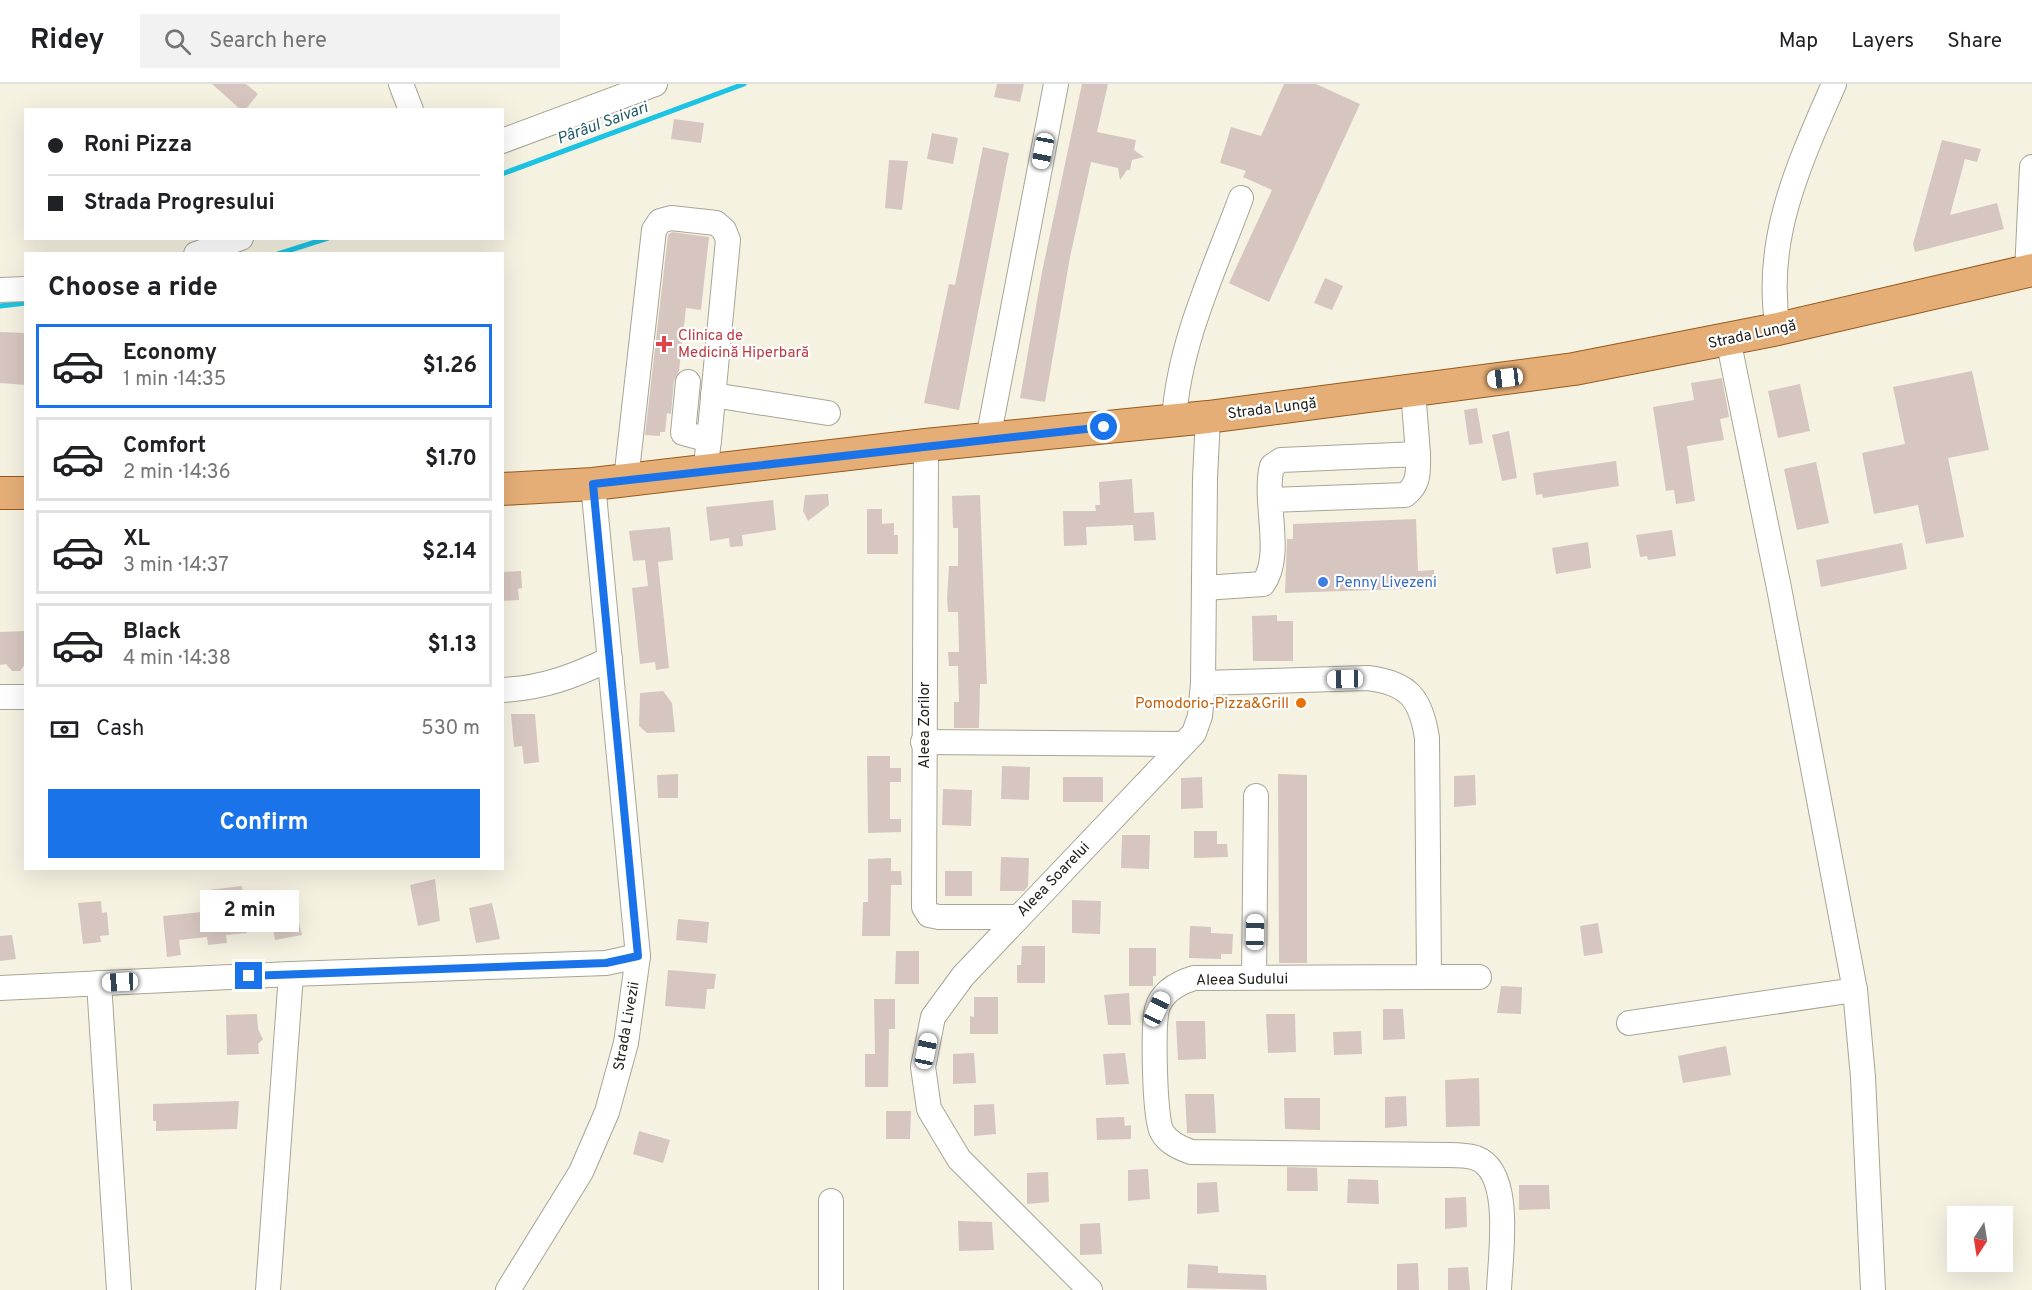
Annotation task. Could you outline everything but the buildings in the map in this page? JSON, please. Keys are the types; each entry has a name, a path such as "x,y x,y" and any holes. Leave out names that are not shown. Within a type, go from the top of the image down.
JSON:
{"main road":[{"name":"Strada Lungă","path":"504,489 593,484 926,445 1208,417 1574,369 1778,329 2029,271"},
{"path":"0,493 24,493"}],"street":[{"path":"401,84 410,108"},
{"path":"504,140 655,84"},
{"path":"988,439 1056,84"},
{"path":"1778,329 1773,297 1782,217 1800,162 1834,84"},
{"path":"2029,271 2032,167"},
{"path":"1174,420 1176,392 1185,349 1241,198"},
{"path":"626,480 654,230 660,221 671,218 716,223 724,230 728,240 706,471"},
{"path":"202,252 235,240"},
{"path":"0,290 24,289"},
{"path":"1728,339 1779,588 1855,990 1863,1077 1873,1290"},
{"path":"688,382 683,434 709,440"},
{"path":"1270,500 1405,495 1413,489 1418,478 1418,454 1413,390"},
{"path":"713,395 828,413"},
{"name":"Aleea Soarelui","path":"1090,1290 959,1159 929,1109 923,1067 933,1017 963,976 1194,733 1200,716 1203,683 1208,417"},
{"name":"Aleea Zorilor","path":"926,445 924,907 929,915 939,918 1016,918"},
{"path":"1204,588 1263,584 1269,576 1272,563 1270,500 1272,466 1281,460 1418,454"},
{"name":"Strada Livezii","path":"508,1290 581,1172 607,1112 626,1043 638,956 593,484"},
{"path":"504,690 520,689 567,679 610,658"},
{"path":"1203,683 1368,678 1385,680 1411,694 1419,707 1427,738 1429,977"},
{"path":"0,697 24,697"},
{"path":"923,742 1182,744"},
{"path":"1254,977 1256,796"},
{"path":"0,988 291,974 606,963 638,956"},
{"path":"268,1290 291,974"},
{"name":"Aleea Sudului","path":"1479,977 1194,978 1171,988 1162,998 1157,1009 1156,1106 1157,1120 1168,1141 1191,1152 1448,1155 1478,1159 1496,1176 1500,1192 1502,1206 1499,1290"},
{"path":"99,983 119,1290"},
{"path":"1629,1023 1855,990"},
{"path":"831,1201 831,1290"}],"waterway":[{"name":"Pârâul Saivari","path":"504,173 744,84"},
{"name":"Pârâul Saivari","path":"284,252 322,240"},
{"name":"Pârâul Saivari","path":"0,306 24,303"}],"place":[{"name":"Clinica de Medicină Hiperbară","path":"664,344"},
{"name":"Penny Livezeni","path":"1323,582"},
{"name":"Pomodorio-Pizza&Grill","path":"1301,703"}],"route":[{"path":"249,976 606,963 638,956 593,484 926,445 1104,427"}]}
